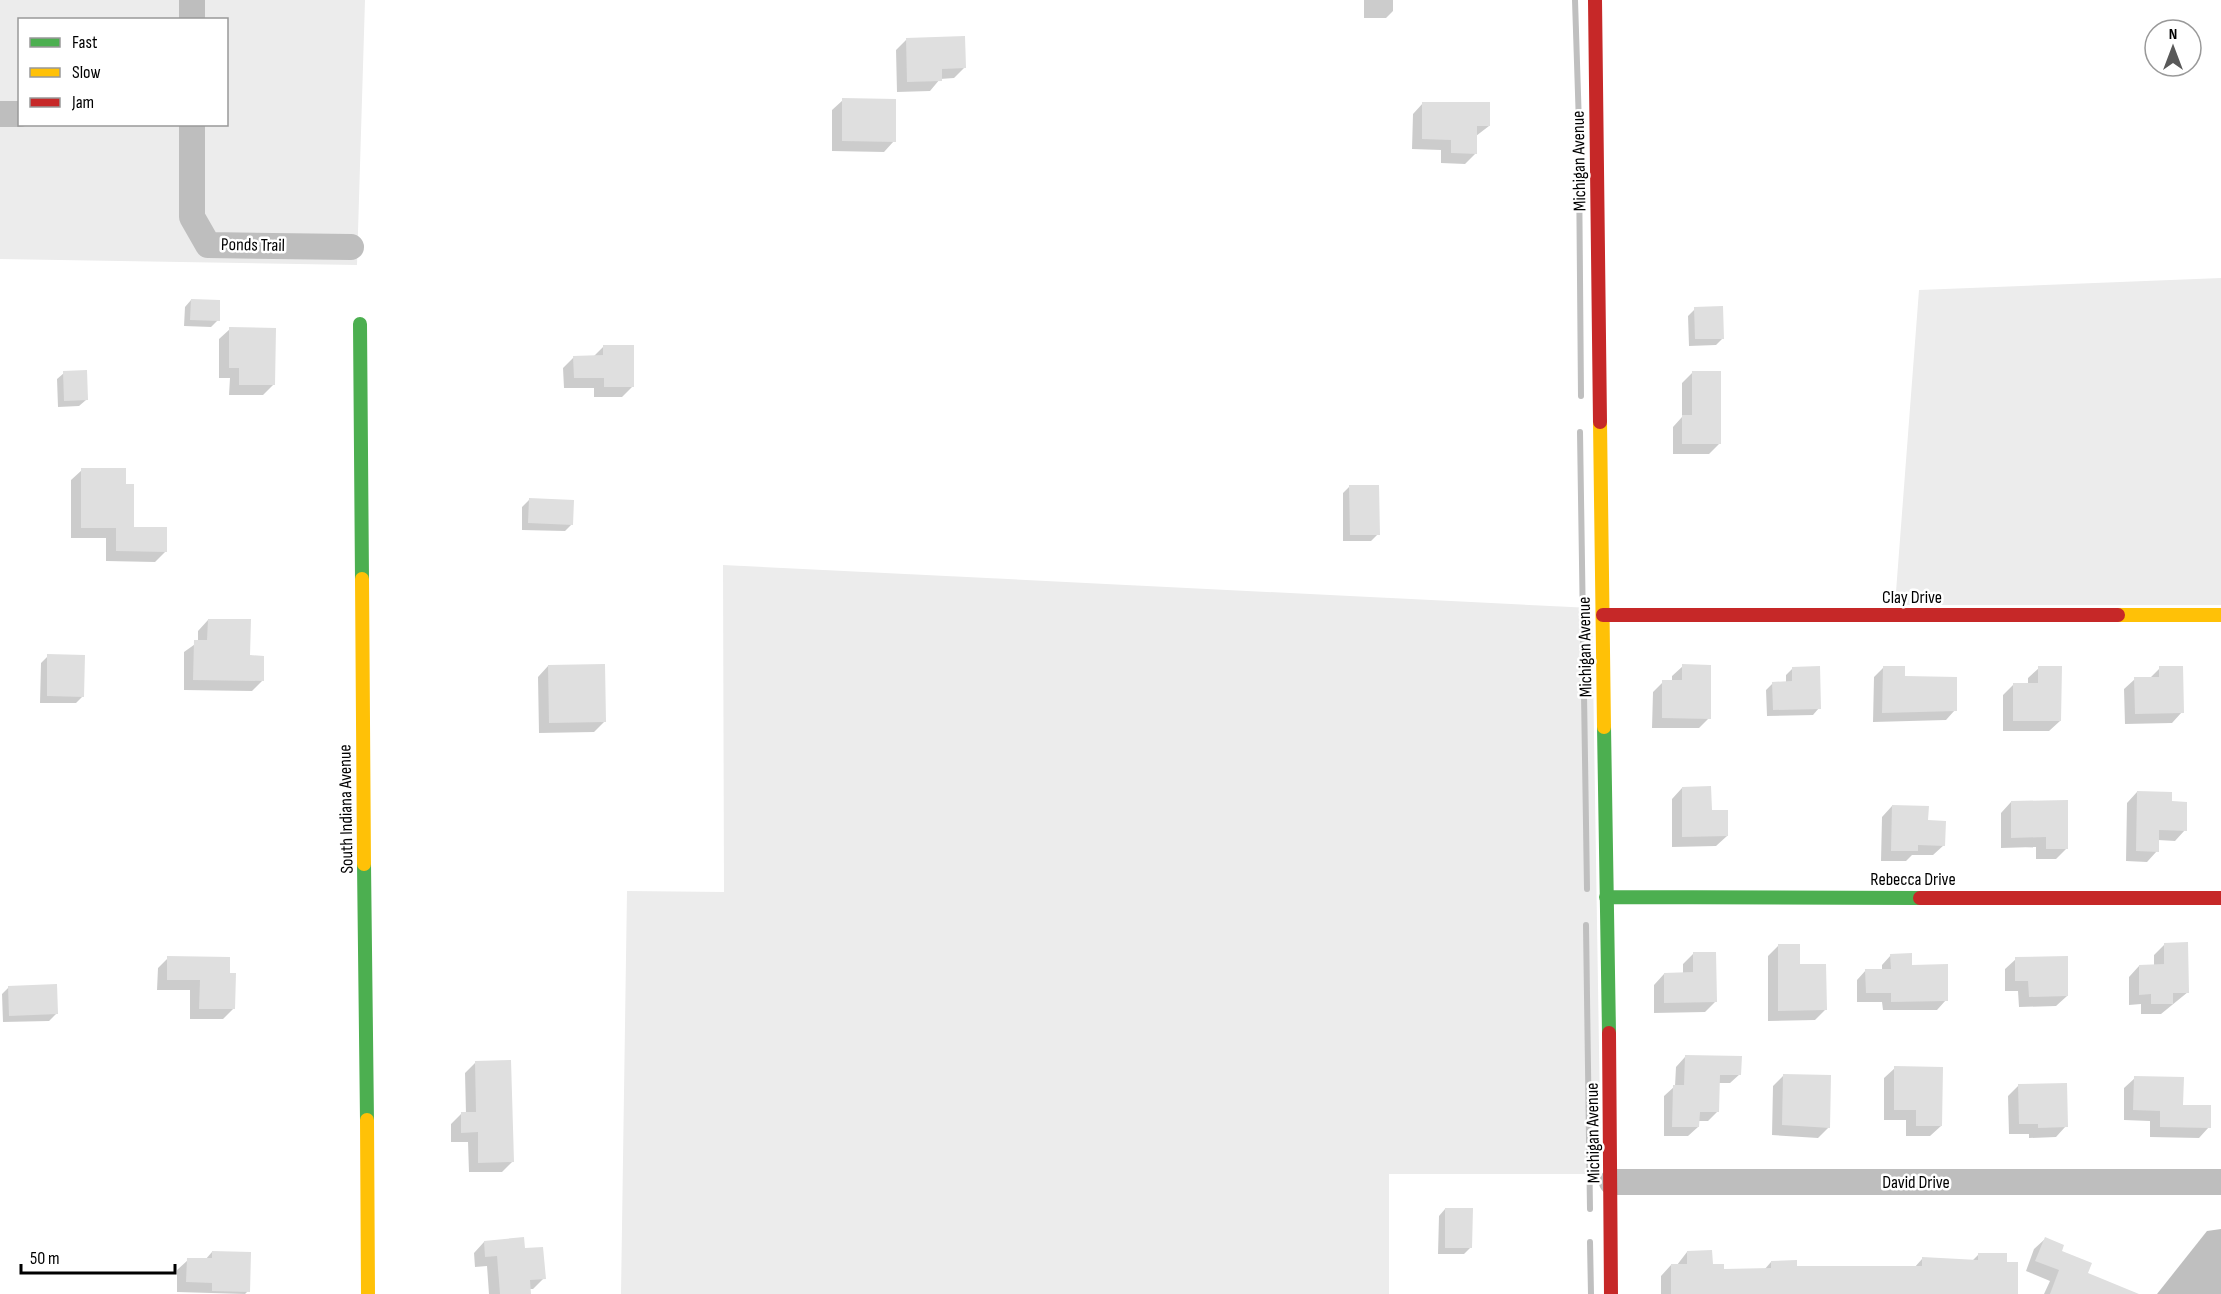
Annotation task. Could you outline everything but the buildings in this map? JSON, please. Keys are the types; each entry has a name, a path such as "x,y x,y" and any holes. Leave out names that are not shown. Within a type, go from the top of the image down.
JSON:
{"street":[{"path":"192,0 192,18"},
{"name":"Michigan Avenue","path":"1595,0 1606,897 1612,1182 1611,1294"},
{"path":"0,114 18,114"},
{"name":"Ponds Trail","path":"192,126 192,217 208,244 351,247"},
{"name":"South Indiana Avenue","path":"360,324 368,1294"},
{"name":"Clay Drive","path":"1603,615 2221,615"},
{"name":"Rebecca Drive","path":"1606,897 2221,898"},
{"name":"David Drive","path":"1612,1182 2221,1182"}],"shaded area":[{"path":"0,0 365,0 357,265 0,259"},
{"path":"2221,278 2221,605 1895,605 1919,290"},
{"path":"723,565 1592,608 1601,1174 1389,1174 1389,1294 621,1294 627,891 724,892"},
{"path":"2221,1229 2221,1294 2157,1294 2207,1231"}],"waterway":[{"path":"1575,0 1579,125"},
{"path":"1579,162 1581,396"},
{"path":"1580,432 1587,889"},
{"path":"1586,925 1590,1209"},
{"path":"1590,1242 1591,1294"}],"traffic: fast":[{"path":"360,324 362,579"},
{"path":"1604,727 1609,1033"},
{"path":"364,864 367,1120"},
{"path":"1606,897 1920,898"}],"traffic: slow":[{"path":"1600,422 1604,727"},
{"path":"362,579 364,864"},
{"path":"2118,615 2221,615"},
{"path":"367,1120 368,1294"}],"traffic: jam":[{"path":"1595,0 1600,422"},
{"path":"1603,615 2118,615"},
{"path":"1920,898 2221,898"},
{"path":"1609,1033 1611,1294"}]}
